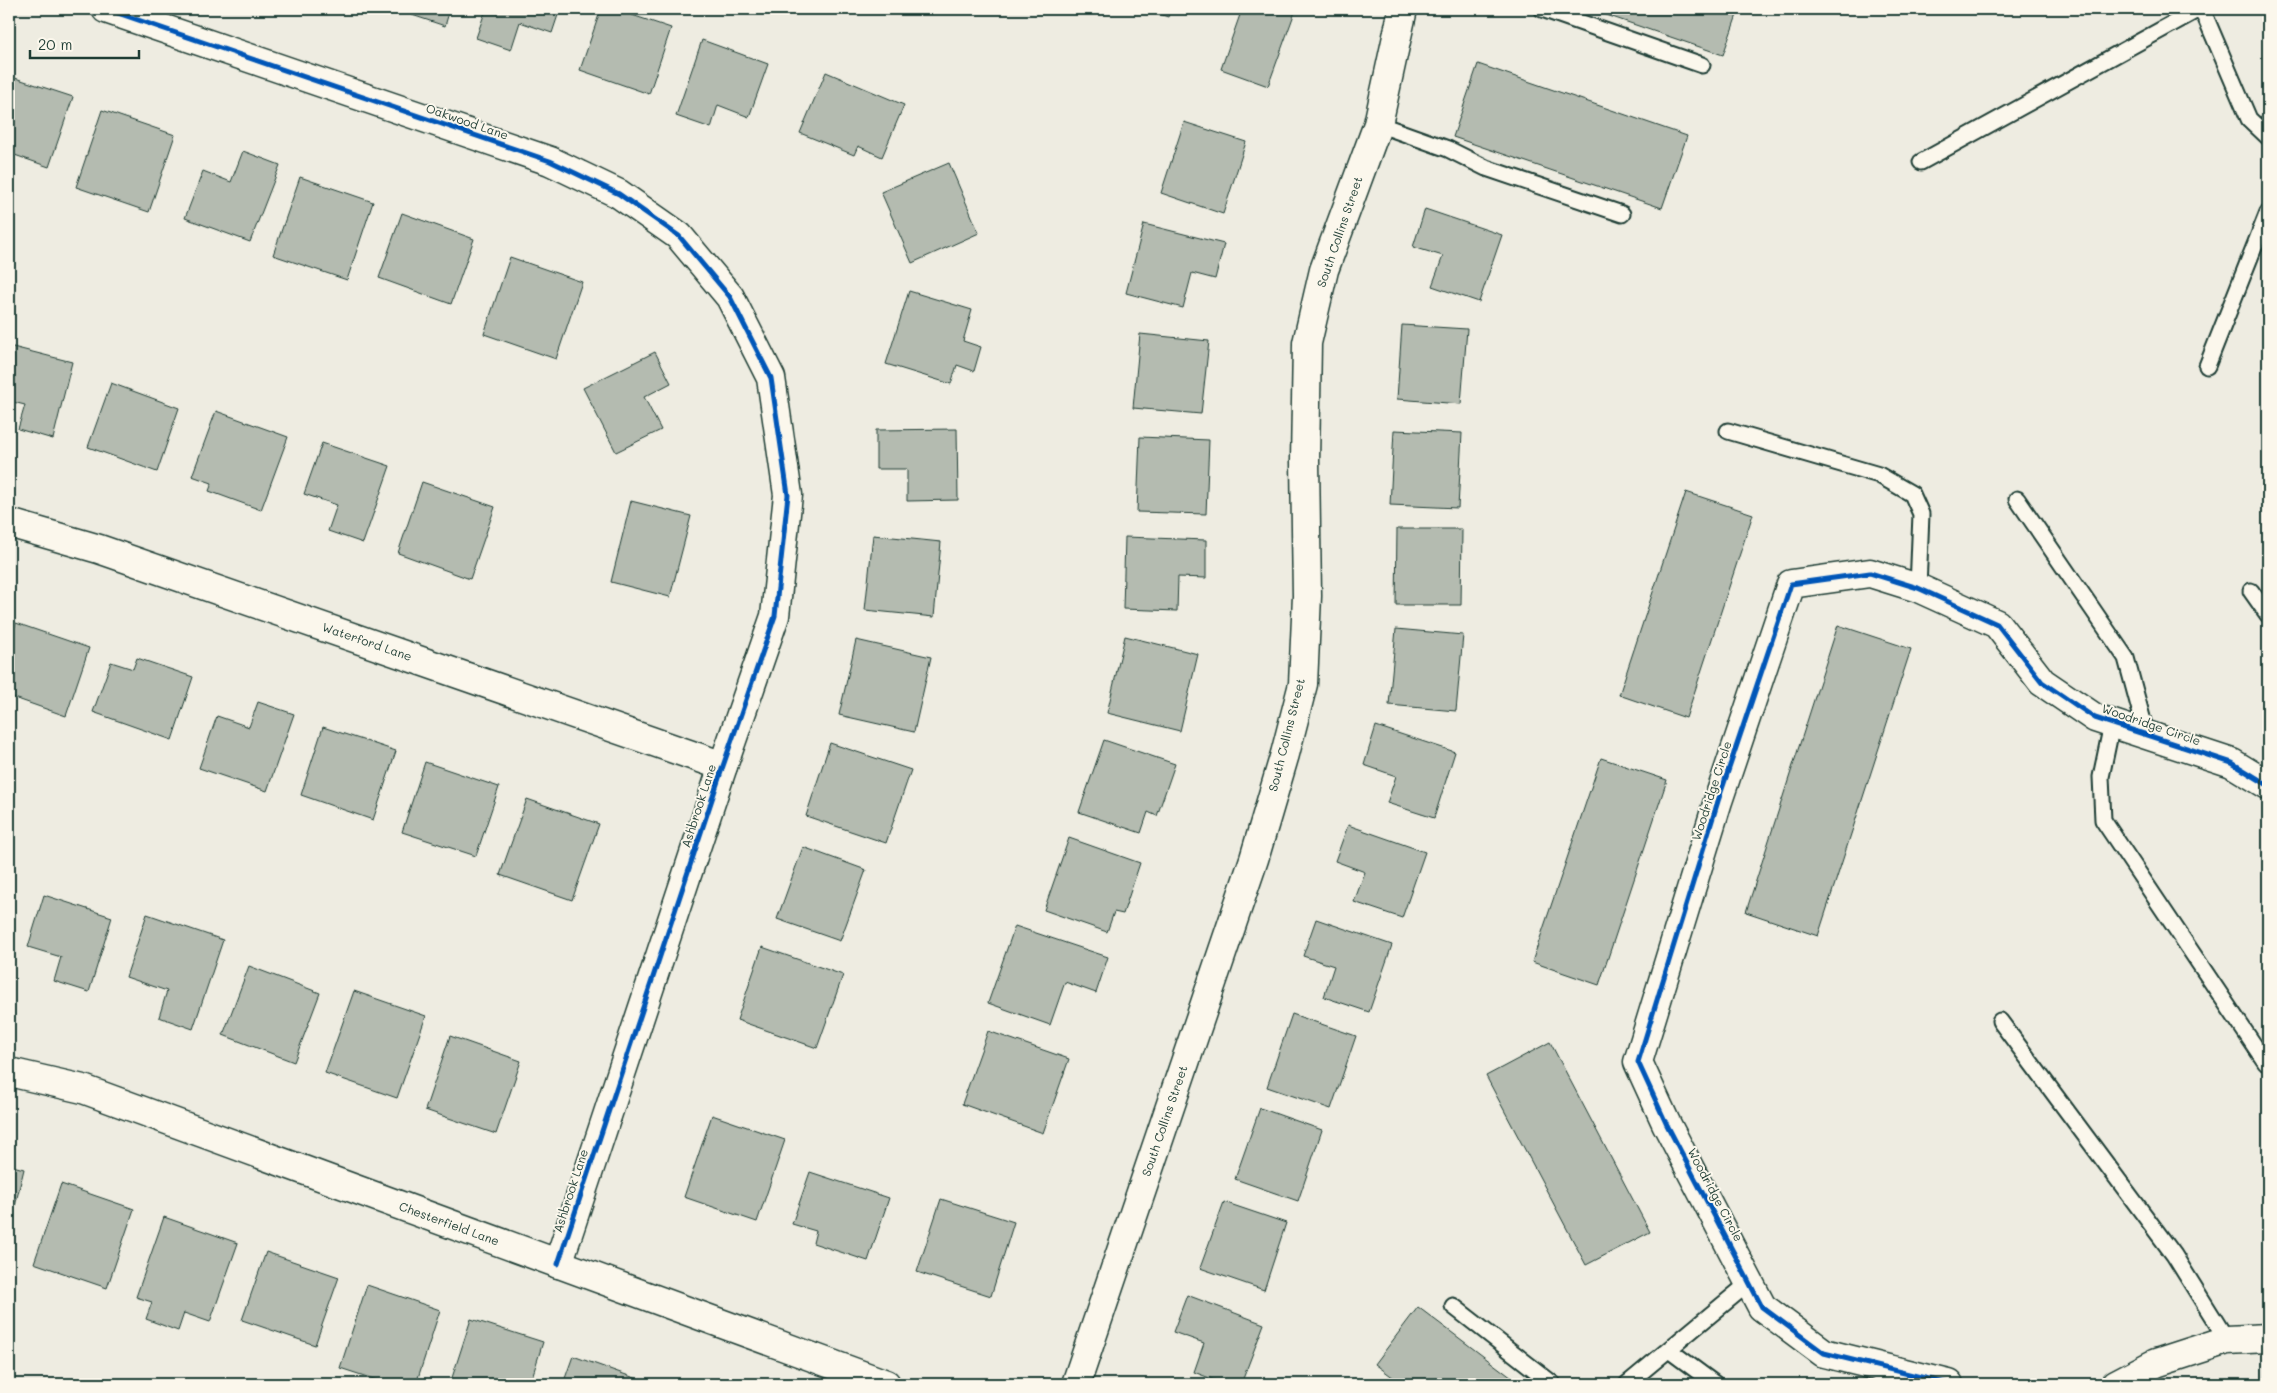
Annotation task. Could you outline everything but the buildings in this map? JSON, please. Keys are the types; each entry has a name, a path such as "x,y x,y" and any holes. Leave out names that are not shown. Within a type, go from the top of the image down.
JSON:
{"street":[{"name":"Oakwood Lane","path":"106,9 550,161 619,194 679,236 730,297 756,348"},
{"name":"South Collins Street","path":"1076,1384 1254,859 1285,754 1302,684 1306,596 1305,461 1308,343 1324,270 1378,124 1403,9"},
{"name":"Ashbrook Lane","path":"558,1264 723,766 775,616 788,495 771,378 756,348"},
{"name":"Waterford Lane","path":"9,523 99,549 723,766"},
{"name":"Woodridge Circle","path":"1949,1384 1824,1353 1762,1307 1666,1123 1638,1062 1718,801 1791,584 1870,573 1918,588 1997,624 2042,682 2095,718 2232,763 2268,785"},
{"name":"Chesterfield Lane","path":"9,1072 83,1089 886,1384"},
{"path":"2116,1384 2156,1363 2227,1340 2268,1338"}],"lane":[{"path":"1542,9 1702,65"},
{"path":"1921,162 2200,9 2249,119 2268,137"},
{"path":"1378,124 1448,149 1486,168 1622,214"},
{"path":"2207,366 2268,212"},
{"path":"1728,431 1879,475 1912,494 1921,514 1918,588"},
{"path":"2017,499 2126,658 2148,736"},
{"path":"2251,591 2268,615"},
{"path":"2112,724 2101,777 2103,820 2266,1063"},
{"path":"2000,1021 2174,1255 2227,1340"},
{"path":"1628,1384 1750,1282"},
{"path":"1453,1306 1553,1384"},
{"path":"1669,1350 1715,1384"}],"cycle path":[{"path":"106,9 550,161 619,194 679,236 730,297 771,378 788,495 775,616 723,766 558,1264"},
{"path":"1949,1384 1824,1353 1762,1307 1666,1123 1638,1062 1718,801 1791,584 1870,573 1918,588 1997,624 2042,682 2095,718 2232,763 2268,785"}]}
